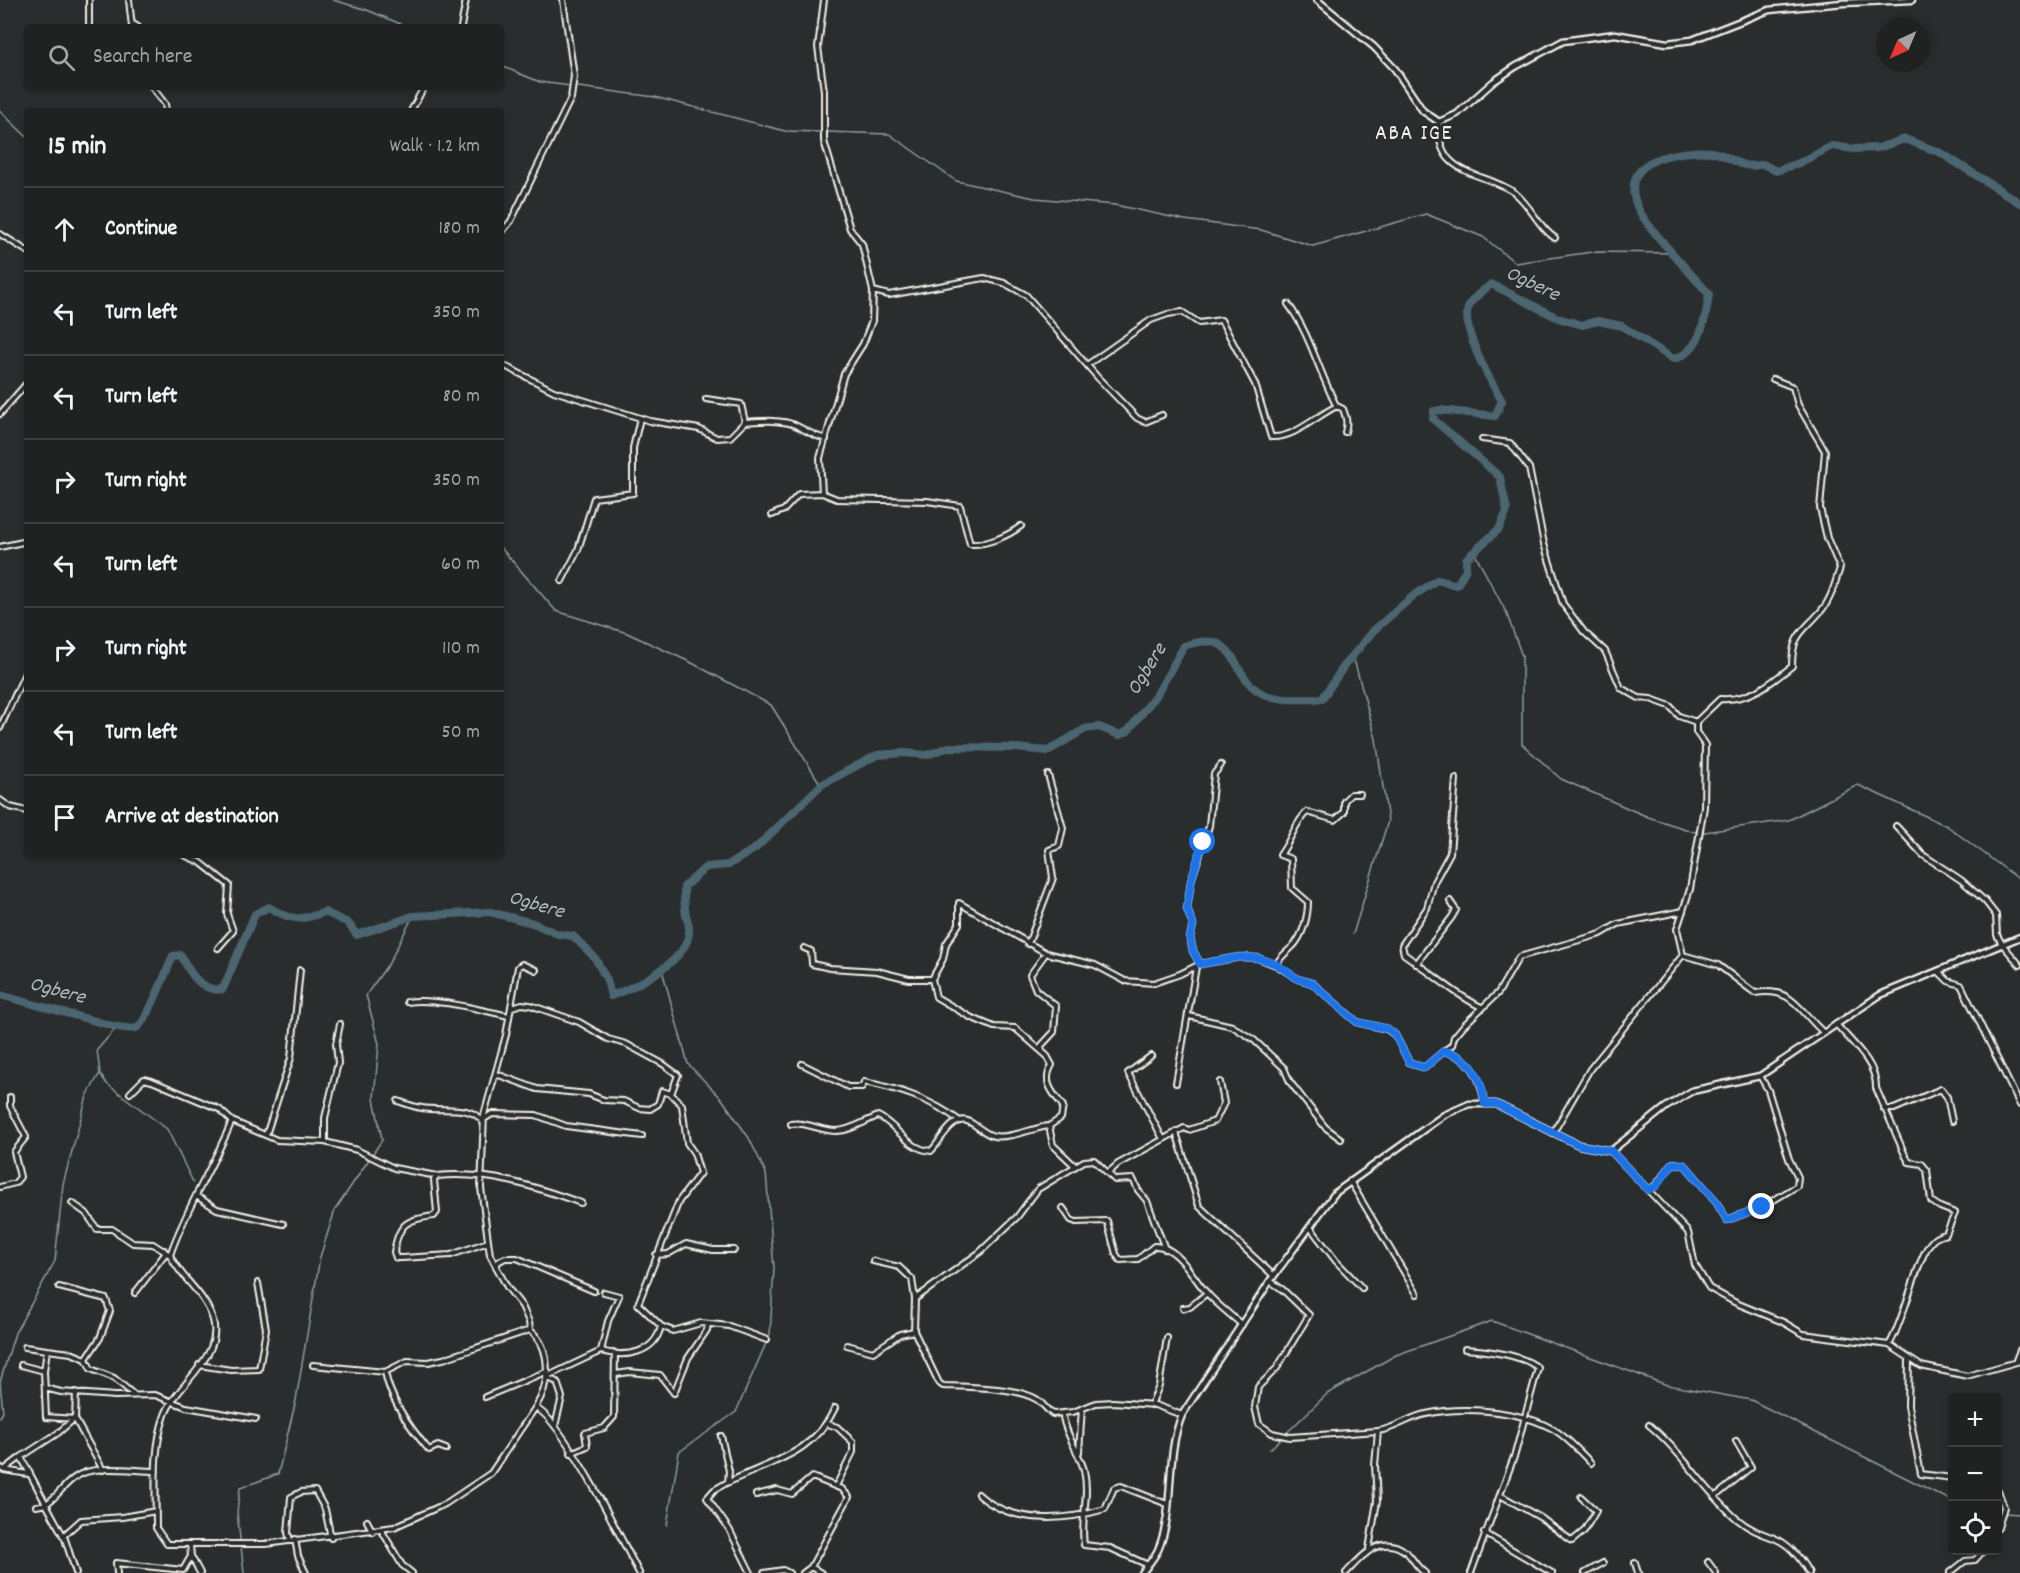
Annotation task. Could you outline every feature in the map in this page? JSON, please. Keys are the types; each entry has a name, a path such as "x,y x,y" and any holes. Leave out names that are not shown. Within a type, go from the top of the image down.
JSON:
{"street":[{"path":"89,0 89,24"},
{"path":"129,0 133,24"},
{"path":"462,24 466,0"},
{"path":"504,229 511,221 571,98 574,76 563,0"},
{"path":"822,493 820,458 844,374 863,344 872,321 873,291 862,244 850,229 825,141 819,46 824,0"},
{"path":"1317,0 1374,47 1395,69 1423,111 1439,122 1441,142 1454,164 1469,175 1488,180 1515,193 1536,216 1546,233 1555,238"},
{"path":"1439,122 1457,114 1493,82 1515,67 1563,41 1615,34 1667,43 1692,40 1769,10 1912,0"},
{"path":"154,90 166,108"},
{"path":"413,108 422,90"},
{"path":"0,234 24,249"},
{"path":"873,291 889,295 984,278 1004,283 1026,295 1137,418 1145,422 1162,415"},
{"path":"1288,304 1300,320 1320,374 1337,406 1343,409 1347,423 1345,432"},
{"path":"1087,365 1151,320 1182,312 1199,323 1221,320 1255,384 1271,437 1289,435 1320,413 1337,406"},
{"path":"504,366 554,391 640,418 672,426 699,429 722,439 730,437 746,422 796,425 810,436 826,439"},
{"path":"1683,955 1677,929 1690,889 1704,807 1705,745 1696,732 1696,722 1720,699 1737,700 1766,687 1792,666 1792,645 1804,626 1822,610 1840,568 1827,538 1820,508 1825,451 1798,405 1793,387 1773,379"},
{"path":"0,414 24,386"},
{"path":"705,399 741,404 746,422"},
{"path":"561,581 578,550 594,498 633,493 633,448 640,418"},
{"path":"1482,439 1510,443 1529,468 1544,544 1563,604 1584,632 1605,651 1622,688 1639,698 1651,699 1670,706 1679,716 1696,722"},
{"path":"772,515 784,510 793,497 799,494 822,493 837,500 927,501 960,506 966,520 970,544 981,545 1012,533 1021,526"},
{"path":"0,548 24,542"},
{"path":"0,728 24,676"},
{"path":"1176,1083 1198,965 1190,938 1193,925 1187,909 1191,881 1209,826 1214,774 1221,765"},
{"path":"1028,944 1053,878 1049,850 1059,846 1064,828 1048,775"},
{"path":"1456,779 1450,853 1434,882 1427,908 1402,945 1404,954 1416,964 1467,1000 1483,1008"},
{"path":"1276,964 1280,957 1295,945 1308,916 1308,902 1292,888 1291,859 1280,855 1291,841 1299,818 1307,812 1335,820 1344,812 1344,801 1351,794 1360,794"},
{"path":"0,800 10,807 24,810"},
{"path":"1896,826 1923,855 1961,880 1985,902 1996,915 1997,935 2020,965"},
{"path":"191,858 200,862 229,885 227,914 233,931 218,948"},
{"path":"1416,964 1456,910 1449,901"},
{"path":"791,1124 799,1122 818,1130 839,1131 878,1116 908,1141 931,1151 948,1128 960,1121 971,1121 984,1132 995,1136 1049,1126 1061,1118 1063,1106 1047,1085 1047,1072 1052,1065 1042,1052 1015,1028 994,1027 953,1008 936,996 932,979 943,959 946,944 959,924 958,903 1004,927 1028,944 1046,953 1095,965 1125,981 1154,983 1198,965 1240,957 1258,958 1276,964 1298,979 1312,983 1357,1022 1388,1029 1395,1035 1409,1062 1424,1068 1452,1045 1454,1036 1498,993 1519,957 1601,934 1618,924 1683,911"},
{"path":"1611,1151 1666,1107 1692,1091 1760,1076 1880,995 2020,937"},
{"path":"804,948 811,951 812,964 932,979"},
{"path":"1042,1052 1041,1046 1054,1032 1056,1006 1036,990 1030,981 1030,975 1046,953"},
{"path":"1683,955 1718,965 1755,993 1772,990 1789,996 1824,1033"},
{"path":"1553,1133 1590,1069 1683,955"},
{"path":"72,1203 86,1213 97,1229 112,1229 133,1243 140,1242 164,1249 170,1255 174,1265 192,1284 212,1318 214,1332 211,1348 171,1402 157,1442 156,1528 160,1538 167,1544 266,1544 292,1539 331,1538 382,1531 445,1504 491,1473 546,1390 548,1375 538,1341 530,1330 522,1306 496,1267 488,1242 482,1175 483,1121 512,1007 518,967 522,964 536,970"},
{"path":"266,1135 291,1059 300,970"},
{"path":"1938,971 1948,981 1961,985 1966,993 2020,1105"},
{"path":"407,1002 432,999 449,1005 509,1016"},
{"path":"512,1007 522,1004 530,1005 579,1022 608,1040 626,1044 663,1064 678,1075 671,1094"},
{"path":"1189,1016 1232,1026 1254,1040 1284,1068 1290,1082 1325,1127 1341,1139"},
{"path":"325,1142 325,1118 338,1063 336,1044 340,1024"},
{"path":"1836,1024 1865,1059 1876,1078 1876,1088 1909,1161 1922,1164 1927,1170 1931,1201 1956,1213 1946,1234 1933,1240 1923,1260 1898,1330 1889,1345"},
{"path":"1444,1051 1459,1055 1481,1078 1485,1104"},
{"path":"1151,1056 1128,1073 1163,1139"},
{"path":"802,1064 848,1087 862,1087 864,1082 904,1090 943,1108 960,1121"},
{"path":"494,1076 499,1075 537,1089 589,1094 647,1109 658,1104 662,1091 671,1094 682,1106 687,1143 694,1154 700,1173 679,1201 638,1304 661,1326 673,1331 701,1323 729,1326 766,1340"},
{"path":"1648,1190 1656,1186 1673,1163 1679,1162 1685,1165 1715,1200 1727,1220 1762,1207 1797,1186 1798,1177 1789,1159 1768,1090 1760,1076"},
{"path":"130,1093 139,1082 152,1081 219,1109 232,1121 287,1142 325,1142 371,1156 394,1168 437,1176 494,1176 550,1191 581,1203"},
{"path":"1108,1173 1118,1164 1176,1132 1215,1121 1224,1103 1224,1092 1220,1082"},
{"path":"1884,1108 1894,1109 1933,1090 1941,1089 1947,1097 1952,1121"},
{"path":"0,1187 15,1183 20,1177 14,1152 26,1137 10,1106 10,1097"},
{"path":"398,1101 421,1108 468,1112 483,1121"},
{"path":"1142,1573 1157,1552 1163,1534 1169,1471 1177,1428 1182,1415 1270,1281 1335,1192 1444,1115 1469,1104 1496,1104 1579,1145 1611,1151 1688,1232 1695,1265 1709,1288 1803,1334 1889,1345 1921,1366 1967,1376 2018,1361 2020,1350"},
{"path":"483,1121 492,1114 536,1115 566,1126 642,1136"},
{"path":"170,1255 195,1196 218,1156 232,1121"},
{"path":"1049,1126 1053,1145 1075,1166"},
{"path":"1176,1132 1199,1206 1274,1276"},
{"path":"915,1299 980,1252 1017,1217 1038,1189 1084,1161 1094,1160 1115,1180 1133,1179 1147,1201 1165,1249"},
{"path":"437,1176 434,1180 437,1212 434,1216 410,1219 406,1223 396,1243 395,1256 402,1258 451,1255 488,1242"},
{"path":"1349,1180 1417,1294"},
{"path":"195,1196 217,1209 283,1224"},
{"path":"1063,1208 1071,1220 1076,1222 1107,1221 1116,1254 1120,1260 1138,1259 1154,1246 1165,1249 1182,1261 1207,1293 1242,1324"},
{"path":"1310,1227 1336,1261 1362,1288"},
{"path":"656,1255 668,1254 686,1244 712,1250 735,1250"},
{"path":"135,1293 153,1273 159,1260 165,1254 164,1249"},
{"path":"496,1267 498,1262 505,1258 517,1258 594,1291"},
{"path":"873,1261 899,1267 915,1286 914,1331 939,1383 943,1386 979,1387 1030,1396 1039,1400 1053,1414 1105,1402 1151,1405 1182,1415"},
{"path":"1270,1281 1282,1288 1309,1315 1277,1368 1258,1387 1256,1407 1259,1424 1272,1433 1290,1437 1378,1431 1388,1430 1426,1414 1466,1409 1502,1412 1549,1427 1592,1463"},
{"path":"200,1365 231,1370 259,1369 266,1329 258,1283"},
{"path":"59,1287 106,1299 110,1305 100,1338 86,1359"},
{"path":"601,1351 608,1321 619,1296 604,1292"},
{"path":"1183,1308 1190,1307 1207,1293"},
{"path":"616,1374 660,1376 674,1393 681,1373 707,1330 708,1324"},
{"path":"485,1397 548,1375 601,1351 629,1354 645,1350 659,1337 661,1326"},
{"path":"313,1365 385,1372 407,1361 428,1362 443,1359 530,1330"},
{"path":"847,1346 873,1352 900,1334 914,1331"},
{"path":"1151,1405 1159,1386 1167,1338"},
{"path":"25,1347 71,1353 86,1359 91,1369 114,1378 134,1395"},
{"path":"1465,1349 1486,1350 1529,1360 1538,1368 1500,1495 1471,1573"},
{"path":"47,1350 44,1371 46,1417 75,1419"},
{"path":"571,1453 587,1446 585,1433 612,1423 616,1374 615,1353"},
{"path":"1909,1360 1908,1406 1921,1474 1948,1477"},
{"path":"21,1365 44,1371"},
{"path":"385,1372 387,1384 418,1438 429,1450 438,1446 446,1449"},
{"path":"548,1375 557,1382 561,1392 555,1427"},
{"path":"45,1388 76,1392 155,1395 208,1412 256,1419"},
{"path":"76,1392 75,1419 104,1471"},
{"path":"535,1408 540,1409 555,1427 596,1490 639,1573"},
{"path":"751,1573 729,1528 707,1498 714,1490 728,1482 792,1455 828,1424 836,1408"},
{"path":"1079,1453 1082,1408"},
{"path":"1063,1413 1079,1453 1086,1480 1084,1545 1110,1548 1148,1565"},
{"path":"2,1469 75,1419"},
{"path":"828,1424 837,1428 853,1442 853,1452 836,1486"},
{"path":"1649,1425 1676,1450 1716,1496 1750,1529 1776,1538 1798,1555 1809,1573"},
{"path":"1369,1549 1377,1501 1375,1465 1378,1431"},
{"path":"721,1436 729,1471 728,1482"},
{"path":"1716,1496 1751,1467 1736,1441"},
{"path":"21,1458 28,1474 40,1489 63,1536 76,1573"},
{"path":"2,1469 28,1474"},
{"path":"36,1506 46,1504 56,1498 72,1479 86,1470 156,1471"},
{"path":"756,1495 777,1490 792,1494 812,1477 836,1486 849,1497 811,1567 803,1573"},
{"path":"978,1494 1007,1513 1060,1519 1105,1509 1114,1488 1121,1486 1167,1504"},
{"path":"306,1573 288,1533 291,1497 301,1492 315,1491 325,1509 331,1538"},
{"path":"1500,1495 1541,1518 1572,1541 1584,1531 1596,1511 1581,1497"},
{"path":"63,1536 81,1520 122,1517 156,1511"},
{"path":"367,1521 373,1532"},
{"path":"382,1531 402,1565 412,1573"},
{"path":"1484,1533 1552,1573"},
{"path":"190,1544 191,1556 200,1573"},
{"path":"1346,1573 1369,1549 1387,1545 1407,1552 1416,1567 1425,1573"},
{"path":"1950,1573 1965,1561 1975,1560 1980,1555"},
{"path":"117,1573 116,1563 183,1570 191,1556"},
{"path":"1708,1562 1716,1573"},
{"path":"1585,1573 1603,1563"},
{"path":"1635,1563 1638,1573"},
{"path":"811,1567 821,1573"},
{"path":"764,1573 783,1570 789,1573"}],"waterway":[{"path":"333,0 367,10 401,24"},
{"path":"504,67 540,82 655,97 785,131 821,132"},
{"path":"0,111 24,134"},
{"path":"826,132 889,134 956,181 1034,198 1115,205 1185,220 1261,230 1313,246 1426,214 1483,237 1516,263 1592,252 1674,253"},
{"name":"Ogbere","path":"0,995 117,1027 136,1028 151,1007 173,956 181,955 192,974 208,988 223,989 255,914 269,907 296,918 325,912 348,923 357,935 413,916 490,912 533,923 558,934 573,936 595,958 607,980 611,996 660,971 681,951 687,940 689,929 684,887 706,867 728,865 756,848 821,785 877,755 904,753 927,755 949,747 1048,751 1085,729 1099,727 1119,735 1128,731 1157,694 1184,646 1202,642 1214,642 1224,647 1249,683 1265,695 1289,699 1322,699 1344,666 1374,630 1412,597 1437,580 1457,585 1466,569 1466,559 1499,529 1507,511 1500,477 1433,419 1434,411 1440,410 1495,416 1502,401 1477,353 1468,325 1467,313 1470,304 1477,296 1491,284 1558,318 1582,325 1598,321 1622,326 1673,359 1690,350 1700,334 1709,294 1658,237 1641,214 1635,200 1634,182 1639,172 1649,163 1671,155 1711,152 1747,166 1763,164 1776,171 1799,163 1832,146 1854,149 1878,148 1905,139 1941,153 2020,203"},
{"path":"504,551 556,611 627,633 690,662 771,705 821,785"},
{"path":"1474,552 1506,612 1522,656 1522,744 1561,779 1648,817 1698,833 1789,820 1858,785 1947,826 2020,880"},
{"path":"1353,656 1376,739 1388,821 1353,934"},
{"path":"244,1573 237,1512 240,1488 278,1474 296,1400 320,1257 335,1210 382,1140 374,1098 379,1044 366,995 389,963 413,916"},
{"path":"662,970 688,1064 722,1099 749,1138 766,1173 774,1268 770,1334 736,1412 679,1452 667,1525"},
{"path":"0,1417 3,1412 0,1382 15,1333 55,1261 63,1184 87,1096 100,1073 97,1050 117,1027"},
{"path":"100,1074 107,1084 167,1129 193,1182"},
{"path":"1270,1449 1327,1394 1396,1355 1492,1321 1667,1385 1751,1400 1948,1499"},
{"path":"2004,1513 2020,1514"}],"district":[{"name":"ABA IGE","path":"1414,134"}],"route":[{"path":"1203,842 1191,881 1187,909 1193,925 1190,938 1193,951 1200,964 1240,957 1258,958 1276,964 1298,979 1312,983 1357,1022 1388,1029 1395,1035 1409,1062 1424,1068 1444,1051 1459,1055 1481,1078 1485,1104 1496,1104 1579,1145 1611,1151 1648,1190 1656,1186 1673,1163 1679,1162 1685,1165 1715,1200 1718,1209 1727,1220 1762,1207"}]}
